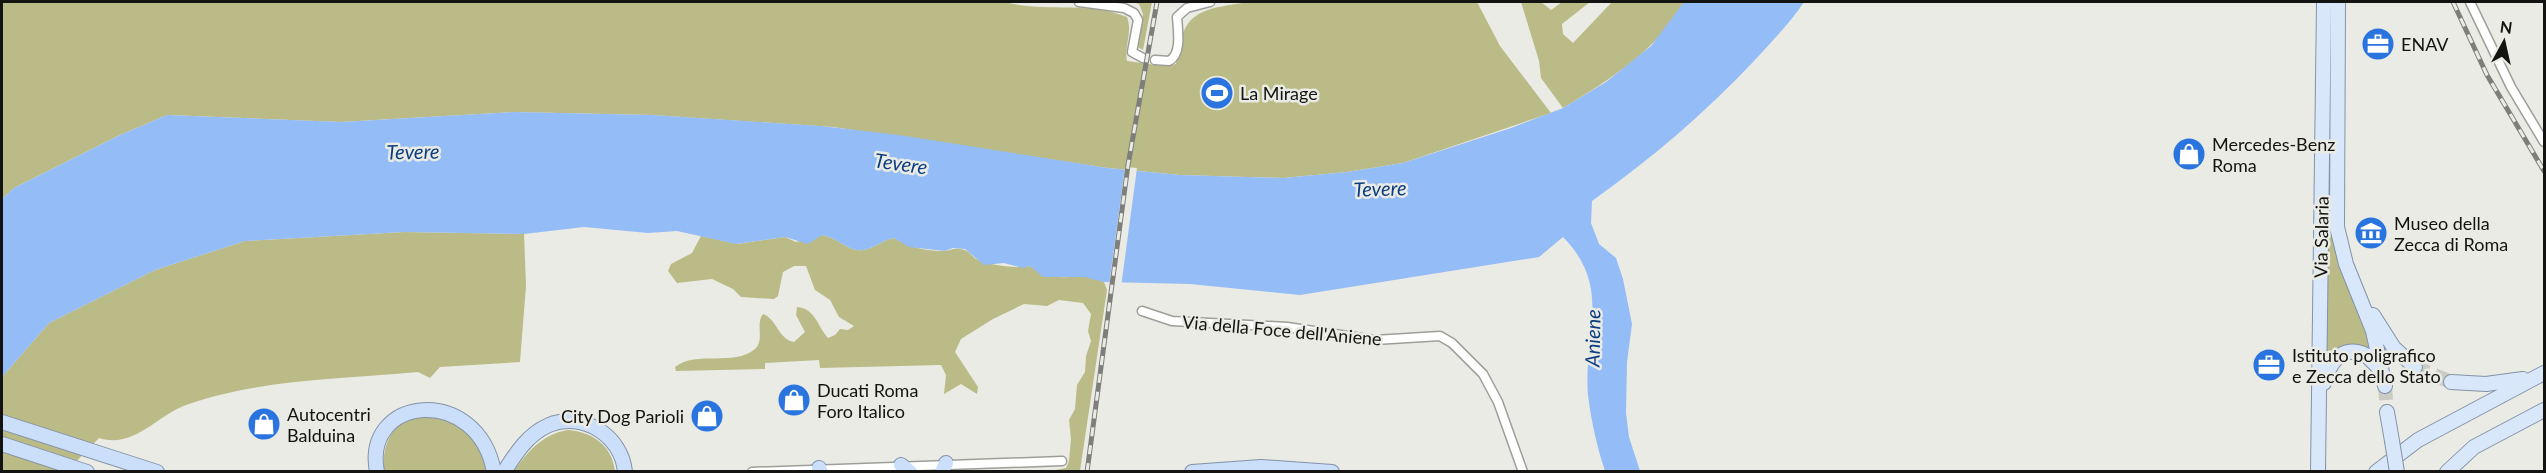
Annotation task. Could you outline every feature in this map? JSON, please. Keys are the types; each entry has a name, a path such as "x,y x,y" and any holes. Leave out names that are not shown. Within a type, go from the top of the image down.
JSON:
{"highway":[{"path":"377,471 377,449 385,432 406,414 426,408 447,411 470,426 484,446 494,471"},
{"path":"2,422 157,471"},
{"path":"504,471 518,449 535,433 550,424 563,422 588,425 609,436 619,449 625,471"},
{"path":"2,444 87,471"},
{"path":"1192,471 1261,467 1332,471"}],"main road":[{"name":"Via Salaria","path":"2318,471 2324,2"},
{"name":"Via Salaria","path":"2319,401 2329,367 2340,354 2353,351 2366,355 2384,380 2364,302 2343,254 2336,217 2338,2"},
{"path":"2364,302 2394,348 2415,366"},
{"path":"2451,382 2498,383 2544,374"},
{"path":"2376,471 2418,440 2544,374"},
{"path":"2451,466 2490,438 2544,410"},
{"path":"2387,412 2397,471"}],"street":[{"path":"1079,2 1124,8 1134,13 1138,20 1132,52 1143,58"},
{"path":"1155,60 1169,62 1174,59 1177,48 1177,18 1193,6 1210,2"},
{"path":"2470,2 2511,87 2544,142"},
{"name":"Via della Foce dell'Aniene","path":"1142,311 1172,321 1287,327 1375,340 1440,336 1452,343 1483,374 1498,402 1523,471"},
{"path":"752,471 944,467 1062,461"}],"green space":[{"path":"2,2 1009,3 1023,6 1097,9 1127,17 1129,28 1127,61 1163,66 1176,64 1183,32 1189,22 1197,15 1217,7 1248,2 1477,2 1500,46 1551,113 1403,163 1347,172 1283,178 1180,175 1108,168 833,127 652,115 514,112 341,122 167,115 118,136 14,188 2,199"},
{"path":"1132,2 1152,2 1143,50 1138,47 1143,14 1139,4"},
{"path":"1521,2 1541,2 1551,10 1562,2 1590,2 1562,24 1563,34 1573,43 1612,2 1684,2 1661,35 1646,49 1615,75 1563,108 1541,78 1539,61"},
{"path":"2328,2 2333,2 2330,226 2338,258 2362,320 2371,351 2353,347 2342,348 2326,357"},
{"path":"404,232 524,234 526,286 520,362 440,367 430,378 418,372 301,381 242,390 186,405 144,430 123,439 99,438 67,471 2,472 2,377 49,323 155,270 245,241"},
{"path":"822,235 857,250 867,249 894,238 905,244 924,249 966,250 976,259 987,263 1011,267 1030,266 1051,276 1087,277 1104,282 1107,290 1080,471 1050,471 1066,468 1069,461 1071,439 1069,420 1075,409 1077,385 1085,372 1086,356 1091,341 1088,331 1091,314 1083,303 1059,300 1047,306 1024,304 993,319 961,339 955,352 978,387 977,394 961,384 944,394 946,375 941,365 820,368 819,360 765,363 765,369 676,371 675,367 684,362 736,357 755,349 759,341 763,314 772,320 784,337 794,342 805,332 796,315 797,307 812,314 828,338 840,329 848,330 854,326 839,317 830,300 815,290 806,266 794,266 783,272 778,296 774,299 741,297 733,289 712,279 677,283 668,271 671,264 692,253 701,236 737,244 785,237 796,242"},
{"path":"441,413 477,439 487,471 384,471 385,448 391,435 401,423 420,415"},
{"path":"568,430 593,437 600,442 610,454 615,471 514,471 537,444 551,435"}],"water":[{"path":"1684,2 1804,2 1774,40 1696,118 1635,169 1592,201 1591,223 1599,244 1616,258 1623,279 1632,324 1627,362 1626,413 1629,437 1640,471 1605,471 1599,453 1588,395 1592,293 1578,256 1563,237 1539,257 1300,295 1190,284 1104,282 1084,277 1043,277 1030,266 1023,268 1004,263 984,265 965,249 953,248 945,251 909,247 894,238 867,249 857,250 822,235 808,244 785,237 736,244 677,231 648,233 584,227 524,234 404,232 245,241 155,270 49,323 2,377 2,199 14,188 118,136 167,115 341,122 514,112 652,115 821,126 899,135 1108,168 1180,175 1283,178 1347,172 1403,163 1511,128 1563,108 1606,82 1651,46"}],"pier":[{"path":"1125,167 1137,168 1121,287 1109,286"}],"tunnel":[{"path":"2415,367 2451,382"},
{"path":"2385,386 2387,412"}],"railway":[{"path":"1087,472 1128,165 1157,2"},
{"path":"2453,2 2487,75 2544,171"}],"place":[{"name":"ENAV","path":"2378,44"},
{"name":"La Mirage","path":"1217,93"},
{"name":"Mercedes-Benz Roma","path":"2189,154"},
{"name":"Museo della Zecca di Roma","path":"2371,233"},
{"name":"Istituto poligrafico e Zecca dello Stato","path":"2269,365"},
{"name":"Ducati Roma Foro Italico","path":"794,400"},
{"name":"City Dog Parioli","path":"707,416"},
{"name":"Autocentri Balduina","path":"264,424"}],"water label":[{"name":"Tevere","path":"413,151"},
{"name":"Tevere","path":"901,163"},
{"name":"Tevere","path":"1380,188"},
{"name":"Aniene","path":"1592,338"}]}
